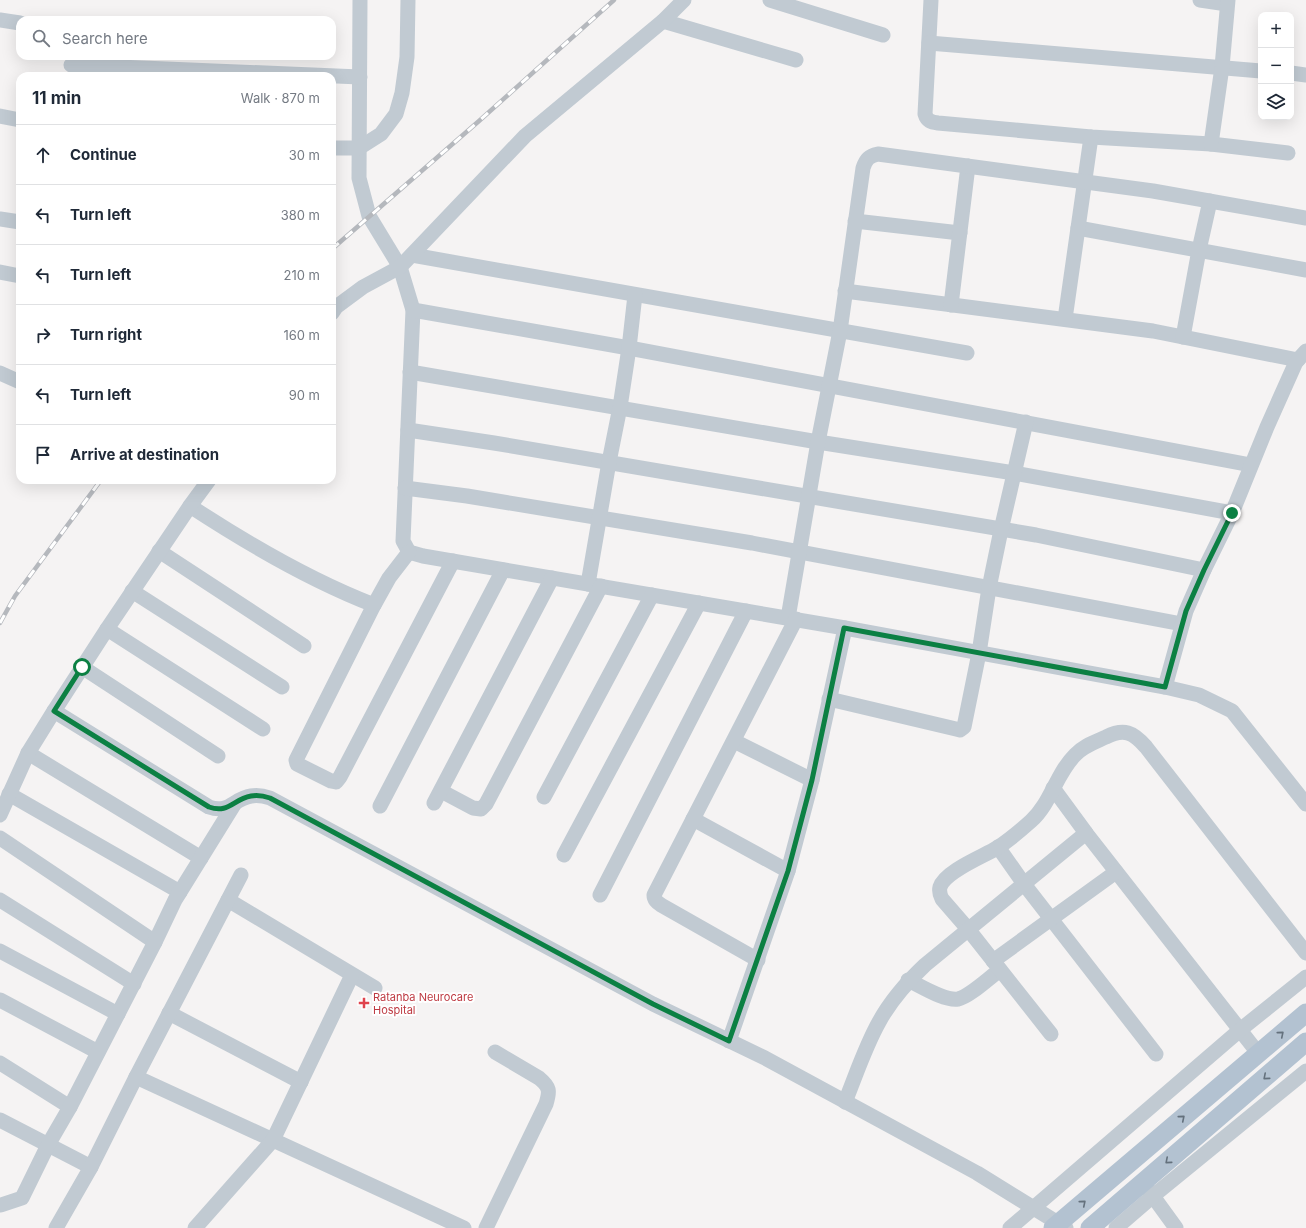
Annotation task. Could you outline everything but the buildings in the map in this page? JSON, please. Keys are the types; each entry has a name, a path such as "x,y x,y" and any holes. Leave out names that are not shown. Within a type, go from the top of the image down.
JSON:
{"main road":[{"path":"1059,1226 1306,1013"},
{"path":"1090,1228 1148,1189 1306,1042"}],"street":[{"path":"360,0 359,178 369,216 400,267 413,310 403,541 409,552 423,556 503,570 844,628 1165,687 1199,695 1232,711 1306,804"},
{"path":"336,148 359,148 381,134 396,114 402,93 407,57 408,0"},
{"path":"336,307 364,287 400,267 526,136 663,21 684,0"},
{"path":"770,0 883,35"},
{"path":"931,0 925,114 926,119 929,121 1091,137 1211,144 1288,153"},
{"path":"1200,0 1228,2 1222,67 1211,144"},
{"path":"0,20 16,22"},
{"path":"663,21 796,60"},
{"path":"929,43 1258,71"},
{"path":"71,65 240,72"},
{"path":"1294,74 1306,75"},
{"path":"336,76 360,77"},
{"path":"0,116 16,119"},
{"path":"1065,319 1091,137"},
{"path":"758,960 661,905 654,898 656,889 734,741 792,619 799,552 818,442 840,331 862,168 866,160 870,156 878,154 1085,182 1210,201 1306,218"},
{"path":"951,305 968,166"},
{"path":"1183,337 1199,250 1210,201"},
{"path":"0,219 16,221"},
{"path":"855,221 960,233"},
{"path":"1078,228 1306,270"},
{"path":"412,255 967,353"},
{"path":"0,272 16,275"},
{"path":"846,291 1153,331 1302,356 1270,420 1232,513 1186,611 1165,687"},
{"path":"552,578 437,797 480,809 486,804 595,585 599,518 620,407 635,295"},
{"path":"413,310 629,348 1251,465"},
{"path":"410,372 818,442 1014,473 1232,513"},
{"path":"0,373 16,380"},
{"path":"829,699 960,730 964,727 979,653 989,588 1026,422"},
{"path":"408,430 609,462 1036,535 1204,570"},
{"path":"0,815 28,753 54,711 106,629 206,484"},
{"path":"405,488 467,496 799,552 1182,624"},
{"path":"190,506 253,546 333,588 374,604"},
{"path":"159,551 304,646"},
{"path":"409,552 389,578 374,604 296,760 297,764 334,782 340,777 453,561"},
{"path":"380,806 503,570"},
{"path":"132,591 282,687"},
{"path":"544,797 652,595"},
{"path":"564,855 699,603"},
{"path":"600,895 746,611"},
{"path":"729,1041 788,871 812,780 844,628"},
{"path":"106,629 263,729"},
{"path":"82,667 218,756"},
{"path":"54,711 209,807 220,810 241,799 251,796 270,798 653,1004 764,1058 977,1173 1034,1208 1059,1226"},
{"path":"1050,1034 968,929 942,899 940,887 948,877 970,862 998,847 1039,813 1068,762 1087,745 1114,733 1130,733 1138,738 1306,953"},
{"path":"734,741 812,780"},
{"path":"28,753 201,858"},
{"path":"1053,788 1116,872 1258,1053"},
{"path":"9,794 180,892"},
{"path":"4,1206 22,1198 48,1145 70,1107 134,984 180,892 235,803"},
{"path":"693,819 788,871"},
{"path":"845,1102 865,1051 878,1023 908,980 924,965 1086,833"},
{"path":"0,838 155,942"},
{"path":"998,847 1024,884 1156,1054"},
{"path":"908,980 944,997 959,999 967,996 996,966 1051,919 1116,872"},
{"path":"62,1226 136,1077 241,875"},
{"path":"0,900 134,984"},
{"path":"228,900 375,988"},
{"path":"0,951 118,1014"},
{"path":"195,1228 273,1140 352,975"},
{"path":"1010,1228 1240,1030 1306,977"},
{"path":"0,1000 98,1052"},
{"path":"169,1013 301,1082"},
{"path":"486,1228 549,1095 546,1083 495,1052"},
{"path":"0,1063 70,1107"},
{"path":"1116,1228 1148,1189 1306,1071"},
{"path":"136,1077 464,1228"},
{"path":"0,1120 91,1167"},
{"path":"1148,1189 1176,1228"}],"railway":[{"path":"336,246 479,121 614,0"},
{"path":"0,623 15,596 98,484"}],"place":[{"name":"Ratanba Neurocare Hospital","path":"364,1003"}],"route":[{"path":"82,667 54,711 209,807 220,810 227,808 241,799 251,796 270,798 653,1004 729,1041 788,871 812,780 844,628 1165,687 1186,611 1232,513"}]}
